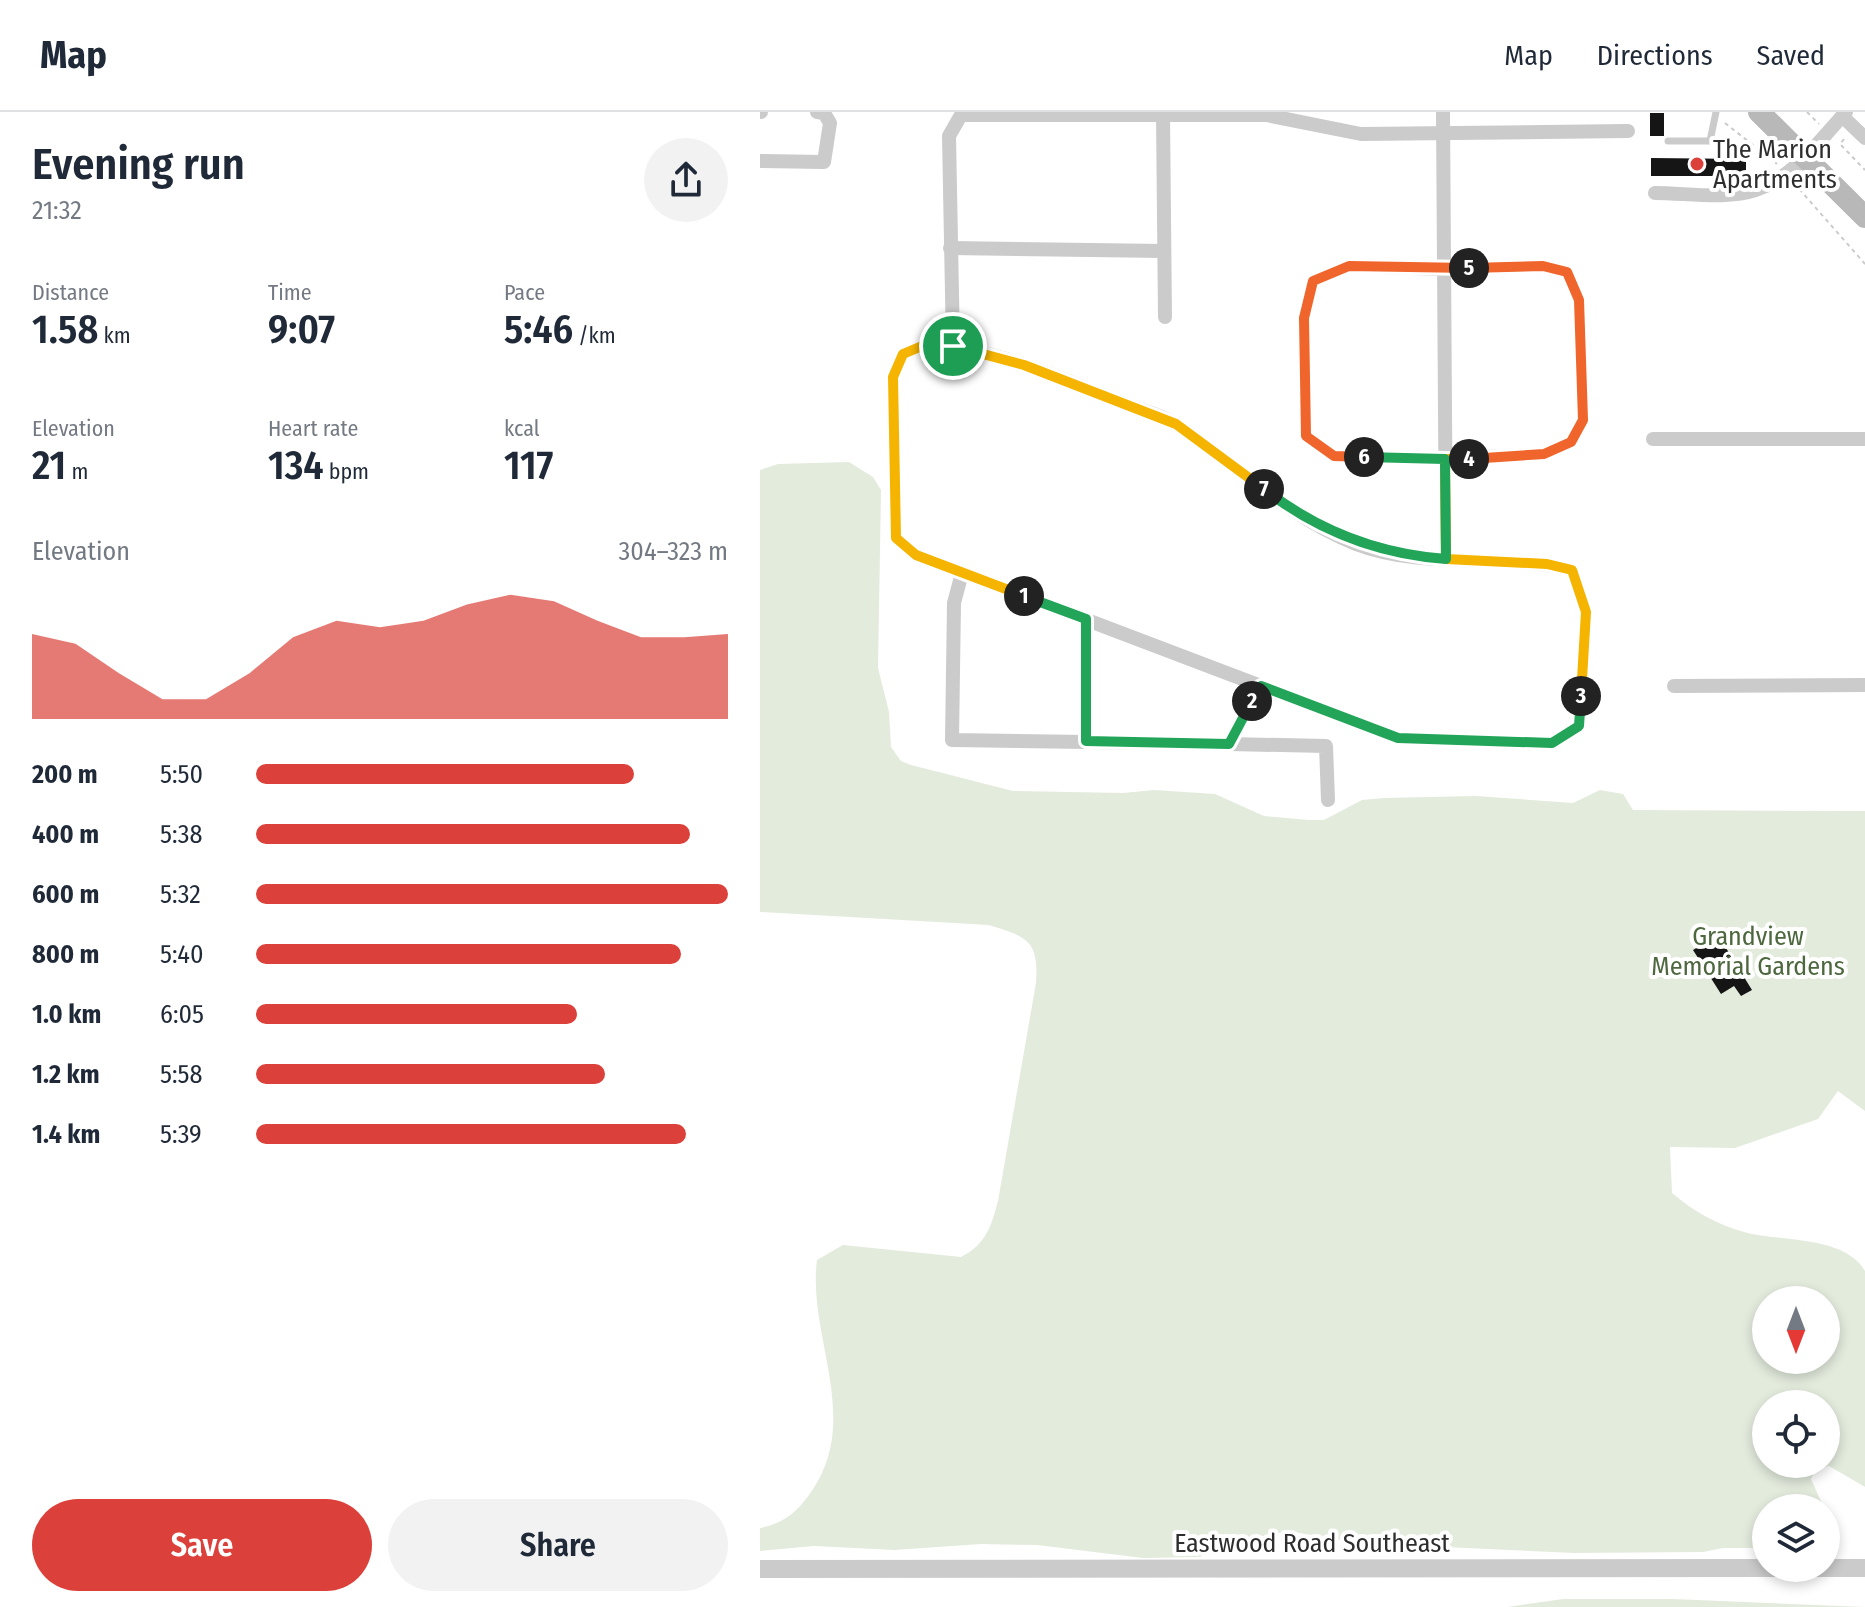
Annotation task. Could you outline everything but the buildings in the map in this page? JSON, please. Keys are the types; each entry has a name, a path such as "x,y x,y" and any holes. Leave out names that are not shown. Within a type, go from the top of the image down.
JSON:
{"main road":[{"path":"1759,112 1865,217"}],"street":[{"path":"760,161 824,162 830,123 824,113 817,112"},
{"path":"1338,112 1339,130"},
{"path":"1443,112 1446,559"},
{"path":"1655,193 1748,192 1786,172 1806,157 1844,114 1865,138"},
{"path":"953,346 949,136 961,115 1266,115 1361,134 1628,131"},
{"path":"1163,115 1165,317"},
{"path":"950,248 1164,251"},
{"path":"1349,266 1444,269 1543,266 1567,272 1579,300 1583,420 1571,442 1544,454 1445,459 1334,456 1306,436 1304,318 1313,281 1349,266"},
{"path":"922,346 953,346 1024,365 1176,424 1288,508 1357,544 1415,557 1547,564 1572,570 1586,612 1579,726 1552,743 1398,738 916,555 896,538 893,377 903,354 922,346"},
{"path":"1653,439 1865,439"},
{"path":"962,573 954,603 952,740 1326,746 1328,800"},
{"path":"1086,619 1086,741"},
{"path":"1674,686 1865,685"},
{"path":"1229,744 1261,686"},
{"name":"Eastwood Road Southeast","path":"760,1569 1865,1568"}],"lane":[{"path":"1668,141 1710,141 1715,113"}],"path":[{"path":"1715,113 1786,172 1803,197 1865,264"}],"green space":[{"name":"Grandview Memorial Gardens","path":"849,462 873,477 881,490 878,668 889,712 891,747 901,761 911,765 1013,791 1123,793 1154,790 1215,794 1264,816 1309,820 1324,820 1362,800 1476,796 1573,803 1600,790 1623,794 1633,810 1865,811 1865,1111 1838,1091 1818,1119 1735,1148 1670,1147 1672,1193 1697,1211 1744,1232 1827,1245 1855,1259 1865,1271 1865,1487 1840,1472 1840,1390 1752,1390 1752,1478 1812,1478 1818,1494 1752,1494 1752,1548 1703,1552 1574,1553 1358,1543 1288,1531 1242,1541 1223,1551 1198,1557 1143,1558 1037,1545 981,1544 894,1550 814,1546 760,1551 760,1528 782,1521 809,1495 825,1467 832,1438 833,1408 819,1319 817,1260 843,1245 961,1257 982,1240 990,1227 998,1201 1036,969 1035,957 1028,942 989,925 760,912 760,470 778,464"},
{"path":"1563,1599 1673,1599 1865,1607 1507,1607"}],"place":[{"name":"The Marion Apartments","path":"1697,164"}],"route":[{"path":"953,346 922,346 903,354 893,377 896,538 916,555 1086,619 1086,741 1229,744 1261,686 1398,738 1552,743 1579,726 1586,612 1572,570 1547,564 1446,559 1445,459 1544,454 1571,442 1583,420 1579,300 1567,272 1543,266 1444,269 1349,266 1313,281 1304,318 1306,436 1334,456 1445,459 1446,559 1415,557 1357,544 1288,508 1176,424 1024,365 953,346"}]}
